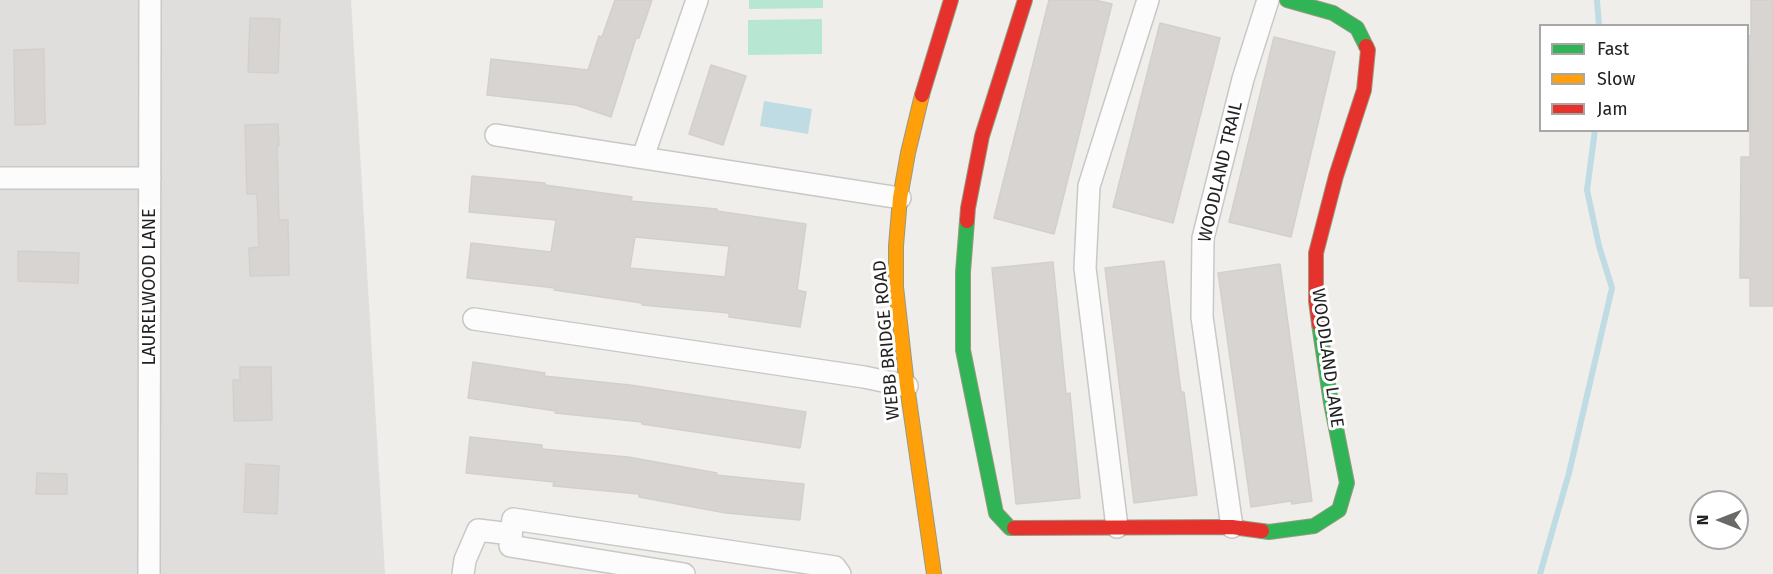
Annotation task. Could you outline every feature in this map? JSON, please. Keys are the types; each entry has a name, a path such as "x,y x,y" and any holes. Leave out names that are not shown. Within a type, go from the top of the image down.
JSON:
{"street":[{"name":"LAURELWOOD LANE","path":"149,574 150,0"},
{"path":"643,157 697,0"},
{"name":"WEBB BRIDGE ROAD","path":"934,574 907,386 896,287 896,246 900,198 908,153 919,104 951,0"},
{"name":"WOODLAND LANE","path":"1025,0 982,136 968,208 963,272 963,350 996,513 1010,528 1232,527 1269,532 1314,526 1339,510 1347,483 1331,403 1316,301 1316,253 1336,176 1364,90 1368,50 1357,28 1333,13 1287,0"},
{"path":"1118,527 1085,268 1089,186 1148,0"},
{"name":"WOODLAND TRAIL","path":"1232,527 1203,317 1203,238 1243,79 1268,0"},
{"path":"496,135 900,198"},
{"path":"0,178 150,178"},
{"path":"474,319 864,377 907,386"},
{"path":"684,574 510,546 513,519 835,567 840,574"},
{"path":"463,574 465,560 478,530 511,534"}],"shaded area":[{"path":"0,0 351,0 385,574 0,574"}],"green space":[{"path":"749,0 823,0 823,8 749,9"},
{"path":"822,19 822,54 748,55 748,20"}],"water":[{"path":"764,101 812,109 808,134 760,126"}],"building":[{"path":"615,0 652,0 639,38 636,38 611,117 576,105 487,95 491,59 588,70 599,36 602,37"},
{"path":"1049,0 1095,0 1112,4 1054,234 994,218"},
{"path":"1751,0 1773,0 1773,306 1750,306 1750,278 1740,278 1741,157 1750,157 1749,36 1751,36"},
{"path":"250,18 280,19 278,73 248,72"},
{"path":"1160,23 1220,38 1173,223 1113,207"},
{"path":"1274,37 1335,52 1291,237 1229,222"},
{"path":"44,49 45,124 15,125 14,50"},
{"path":"711,65 746,76 723,145 689,134"},
{"path":"278,124 279,220 288,220 289,275 250,276 249,248 259,247 257,194 247,194 245,125"},
{"path":"472,176 545,183 545,185 632,197 631,201 717,209 717,211 806,224 797,290 806,292 800,327 729,317 729,313 642,305 642,303 554,290 555,288 467,278 471,243 551,252 556,220 469,212","holes":["635,237 729,246 725,277 630,268"]},
{"path":"18,251 79,253 78,283 18,281"},
{"path":"1164,261 1197,495 1134,503 1105,268"},
{"path":"1053,262 1066,394 1070,393 1080,498 1016,504 992,268"},
{"path":"1280,264 1312,501 1292,504 1291,501 1251,507 1218,273"},
{"path":"473,362 545,373 544,376 630,385 806,412 800,448 642,424 642,422 555,413 556,411 468,398"},
{"path":"240,367 271,367 272,420 234,421 233,380 240,380"},
{"path":"470,437 542,445 542,449 628,457 717,473 716,475 804,484 800,520 726,513 639,497 639,494 553,486 554,482 466,473"},
{"path":"246,464 279,466 277,514 244,512"},
{"path":"37,473 67,474 67,494 36,494"}],"waterway":[{"path":"1597,0 1599,24"},
{"path":"1540,574 1569,473 1612,288 1599,246 1587,190 1595,132"}],"traffic: fast":[{"path":"1287,0 1333,13 1357,28 1366,46"},
{"path":"967,221 963,272 963,350 996,513 1010,528 1014,528"},
{"path":"1262,531 1314,526 1339,510 1347,483 1331,403 1319,324"}],"traffic: slow":[{"path":"922,95 900,198 896,246 896,287 907,386 934,574"}],"traffic: jam":[{"path":"922,95 951,0"},
{"path":"967,221 982,136 1025,0"},
{"path":"1319,324 1316,301 1316,253 1336,176 1364,90 1368,50 1366,46"},
{"path":"1014,528 1232,527 1262,531"}]}
